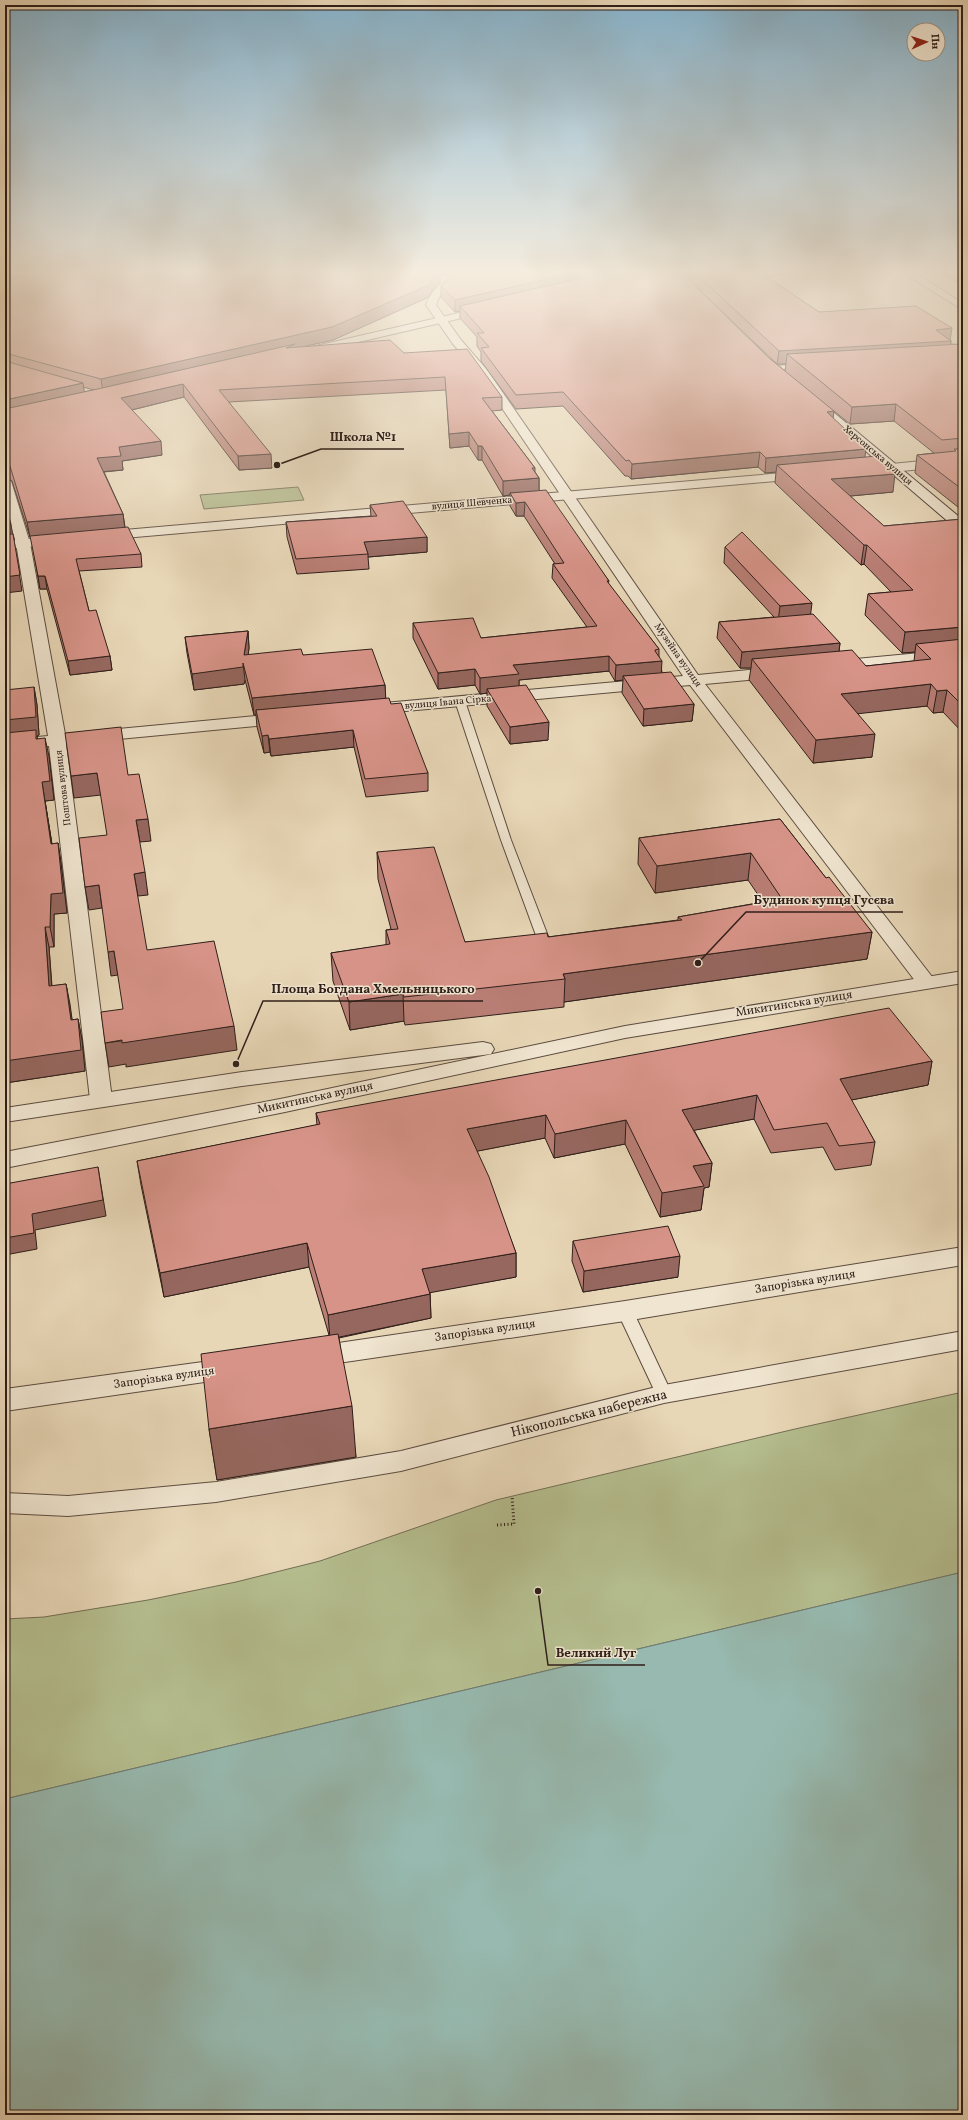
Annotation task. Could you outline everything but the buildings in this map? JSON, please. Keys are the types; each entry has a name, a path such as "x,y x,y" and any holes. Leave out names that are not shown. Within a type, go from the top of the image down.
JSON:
{"street":[{"name":"Музейна вулиця","path":"479,368 694,680 926,982"},
{"path":"773,368 785,378"},
{"name":"Херсонська вулиця","path":"803,393 963,527"},
{"path":"861,470 963,461"},
{"name":"вулиця Шевченка","path":"86,538 822,474"},
{"name":"Поштова вулиця","path":"5,482 23,543 57,740 101,1099"},
{"path":"5,545 71,539"},
{"path":"821,668 963,654"},
{"name":"вулиця Івана Сірка","path":"359,711 797,670"},
{"path":"5,745 305,716"},
{"name":"Микитинська вулиця","path":"5,1114 242,1079 625,1032 963,977"},
{"name":"Микитинська вулиця","path":"5,1160 285,1105 625,1032"},
{"name":"Запорізька вулиця","path":"286,1360 625,1311 963,1256"},
{"name":"Нікопольська набережна","path":"5,1503 68,1506 216,1492 401,1461 664,1394 963,1340"},
{"name":"Запорізька вулиця","path":"5,1400 255,1365"}],"lane":[{"path":"460,701 506,840 547,949"},
{"path":"625,1311 664,1394"}],"path":[{"path":"497,1525 514,1524 512,1496"}],"green space":[{"path":"298,487 304,500 204,509 200,495"},
{"path":"963,1392 963,1572 5,1799 5,1619 44,1617 148,1600 236,1582 320,1561 496,1500 795,1429"}],"water":[{"path":"963,1572 963,2115 5,2115 5,1799"}],"place":[{"name":"Школа №1","path":"277,465"},
{"name":"Будинок купця Гусєва","path":"698,963"},
{"name":"Площа Богдана Хмельницького","path":"236,1064"},
{"name":"Великий Луг","path":"538,1591"}]}
